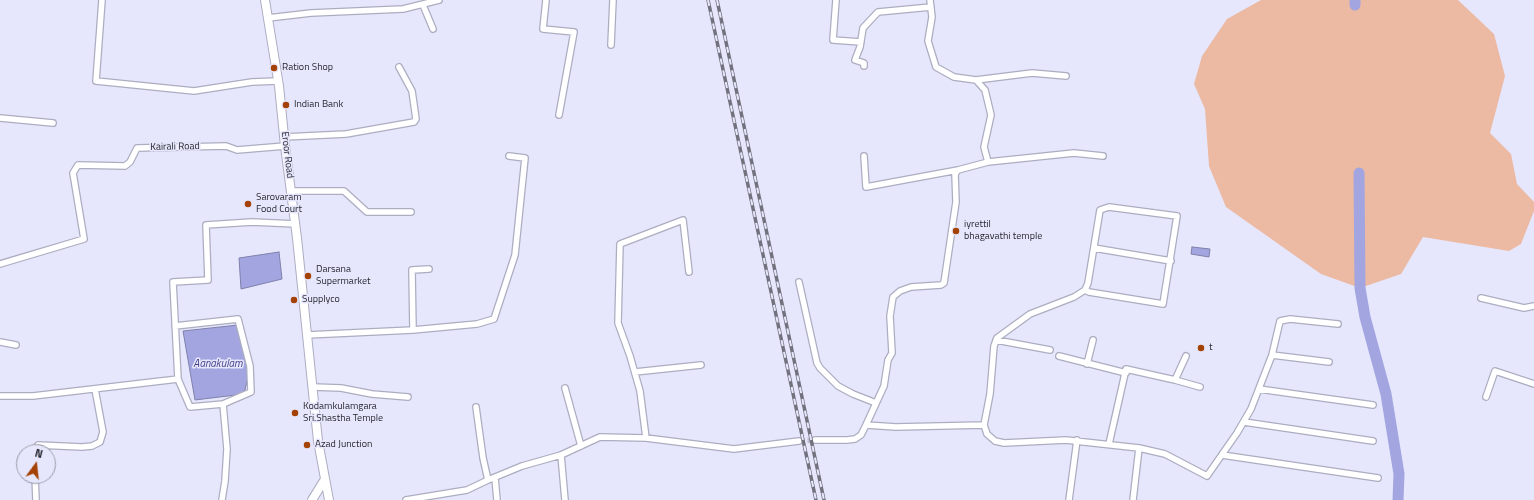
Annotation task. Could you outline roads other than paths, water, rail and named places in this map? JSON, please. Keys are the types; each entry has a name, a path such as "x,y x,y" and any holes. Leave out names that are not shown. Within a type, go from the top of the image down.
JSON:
{"main road":[{"name":"Eroor Road","path":"265,0 278,81 296,224 318,441 329,500"},
{"path":"312,500 325,479"}],"street":[{"path":"102,0 96,81 194,91 252,82 278,81"},
{"path":"268,18 311,13 403,9 439,0"},
{"path":"546,0 543,29 574,32 559,115"},
{"path":"611,45 613,0"},
{"path":"836,0 833,40 861,42"},
{"path":"930,0 932,17 928,41 936,66 954,78 976,80 1032,73 1066,76"},
{"path":"423,5 433,29"},
{"path":"864,66 864,63 855,60 861,42 863,28 878,12 931,8"},
{"path":"284,137 331,135 368,131 394,124 414,122 416,119 412,91 399,67"},
{"path":"976,80 985,90 991,115 984,147 988,162"},
{"path":"0,118 53,123"},
{"name":"Kairali Road","path":"0,264 84,239 73,173 78,165 125,166 130,162 137,148 226,146 237,150 285,146"},
{"path":"864,156 866,187 958,170 988,162 1074,153 1103,156"},
{"path":"307,335 414,330 477,324 494,319 515,255 525,158 509,156"},
{"path":"815,440 847,440 855,439 861,435 884,386 888,360 892,353 890,316 893,297 900,291 911,287 941,285 944,283 956,202 954,174 958,170"},
{"path":"291,191 344,191 366,212 411,212"},
{"path":"1085,290 1089,292 1163,304 1177,216 1109,207 1100,210 1085,290 1074,297 1030,314 1009,328 996,340 994,346 990,394 984,425 987,434 995,441 1004,443 1077,440 1139,448 1166,454 1206,476 1244,422 1272,355 1280,321 1284,319 1338,324"},
{"path":"646,438 640,391 618,322 620,244 683,220 689,272"},
{"path":"175,326 238,319 250,366 251,392 223,404 190,407 178,379 175,326 173,282 208,280 206,226 252,222 296,224"},
{"path":"1094,248 1170,261"},
{"path":"414,330 412,270 428,269"},
{"path":"800,282 817,363 820,368 838,386 876,403"},
{"path":"1481,298 1524,308 1534,306"},
{"path":"996,340 1050,350"},
{"path":"1087,364 1093,340"},
{"path":"0,342 16,345"},
{"path":"1272,355 1329,362"},
{"path":"1059,356 1126,373"},
{"path":"1175,380 1186,356"},
{"path":"635,372 702,365"},
{"path":"1109,444 1126,369 1200,387"},
{"path":"1486,398 1495,371 1534,384"},
{"path":"0,396 33,396 178,379"},
{"path":"313,387 341,388 372,394 408,397"},
{"path":"56,446 92,446 100,442 103,432 95,388"},
{"path":"565,388 581,446"},
{"path":"1259,389 1374,405"},
{"path":"222,500 226,482 227,449 223,404"},
{"path":"476,407 482,458 488,480"},
{"path":"1244,422 1373,441"},
{"path":"866,425 896,427 984,425"},
{"path":"406,500 467,490 522,466 562,455 600,437 646,438 696,446 734,449 799,441"},
{"path":"1069,500 1077,440"},
{"path":"1133,500 1139,448"},
{"path":"562,455 565,500"},
{"path":"1222,455 1378,478"},
{"path":"495,478 497,500"},
{"path":"35,484 36,500"}],"water":[{"path":"1192,247 1210,249 1209,257 1191,254"},
{"path":"279,252 282,279 241,289 239,258"},
{"name":"Aanakulam","path":"238,325 249,373 244,394 195,400 183,331"}],"waterway":[{"path":"1355,0 1355,5"},
{"path":"1359,173 1360,288 1365,317 1386,394 1399,474 1398,500"}],"tunnel":[{"path":"799,441 815,440"}],"railway":[{"path":"708,0 816,500"},
{"path":"717,0 824,500"}],"place":[{"name":"Ration Shop","path":"274,68"},
{"name":"Indian Bank","path":"286,105"},
{"name":"Sarovaram Food Court","path":"248,204"},
{"name":"iyrettil bhagavathi temple","path":"956,231"},
{"name":"Darsana Supermarket","path":"308,276"},
{"name":"Supplyco","path":"294,300"},
{"name":"t","path":"1201,348"},
{"name":"Kodamkulamgara Sri.Shastha Temple","path":"295,413"},
{"name":"Azad Junction","path":"307,445"}]}
